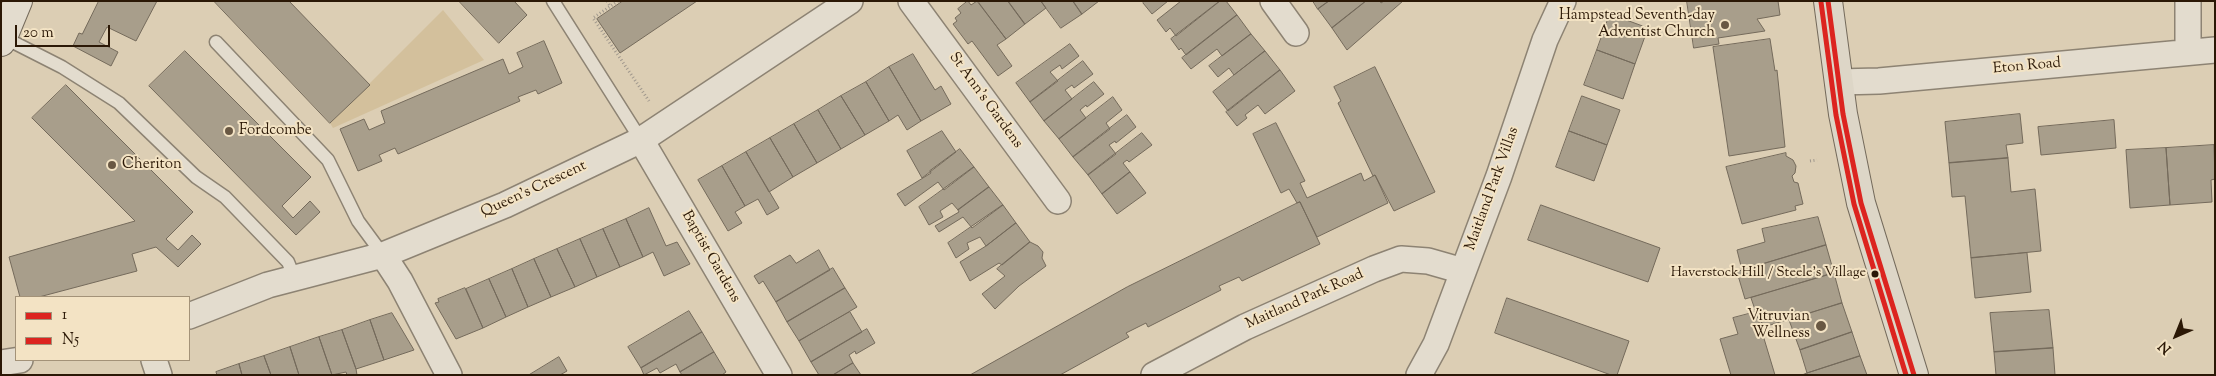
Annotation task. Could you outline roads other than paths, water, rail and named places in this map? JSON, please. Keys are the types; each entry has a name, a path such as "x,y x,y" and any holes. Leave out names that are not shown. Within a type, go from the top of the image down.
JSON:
{"main road":[{"path":"2,40 18,1"},
{"path":"1828,1 1842,114 1861,202 1914,375"}],"street":[{"name":"Queen's Crescent","path":"190,316 268,285 383,255 505,205 641,140 850,1"},
{"name":"St Ann's Gardens","path":"911,1 1058,201"},
{"path":"1273,1 1296,32"},
{"name":"Maitland Park Villas","path":"1419,375 1436,344 1499,176 1546,40 1563,1"},
{"path":"2188,1 2188,52"},
{"name":"Eton Road","path":"1838,82 1879,81 2215,50"},
{"name":"Baptist Gardens","path":"641,140 779,375"},
{"path":"383,255 400,281 449,375"},
{"name":"Maitland Park Road","path":"1154,375 1244,327 1374,269 1401,259 1428,261 1463,272"},
{"path":"1,363 15,361"},
{"path":"154,361 159,375"}],"lane":[{"path":"553,1 641,140"},
{"path":"2,40 62,67 119,102 196,177 225,197 288,262 295,279"},
{"path":"216,42 328,160 358,221 383,255"}],"place":[{"name":"Hampstead Seventh-day Adventist Church","path":"1725,25"},
{"name":"Fordcombe","path":"229,131"},
{"name":"Cheriton","path":"112,165"},
{"name":"Haverstock Hill / Steele's Village","path":"1875,274"},
{"name":"Vitruvian Wellness","path":"1821,326"}]}
